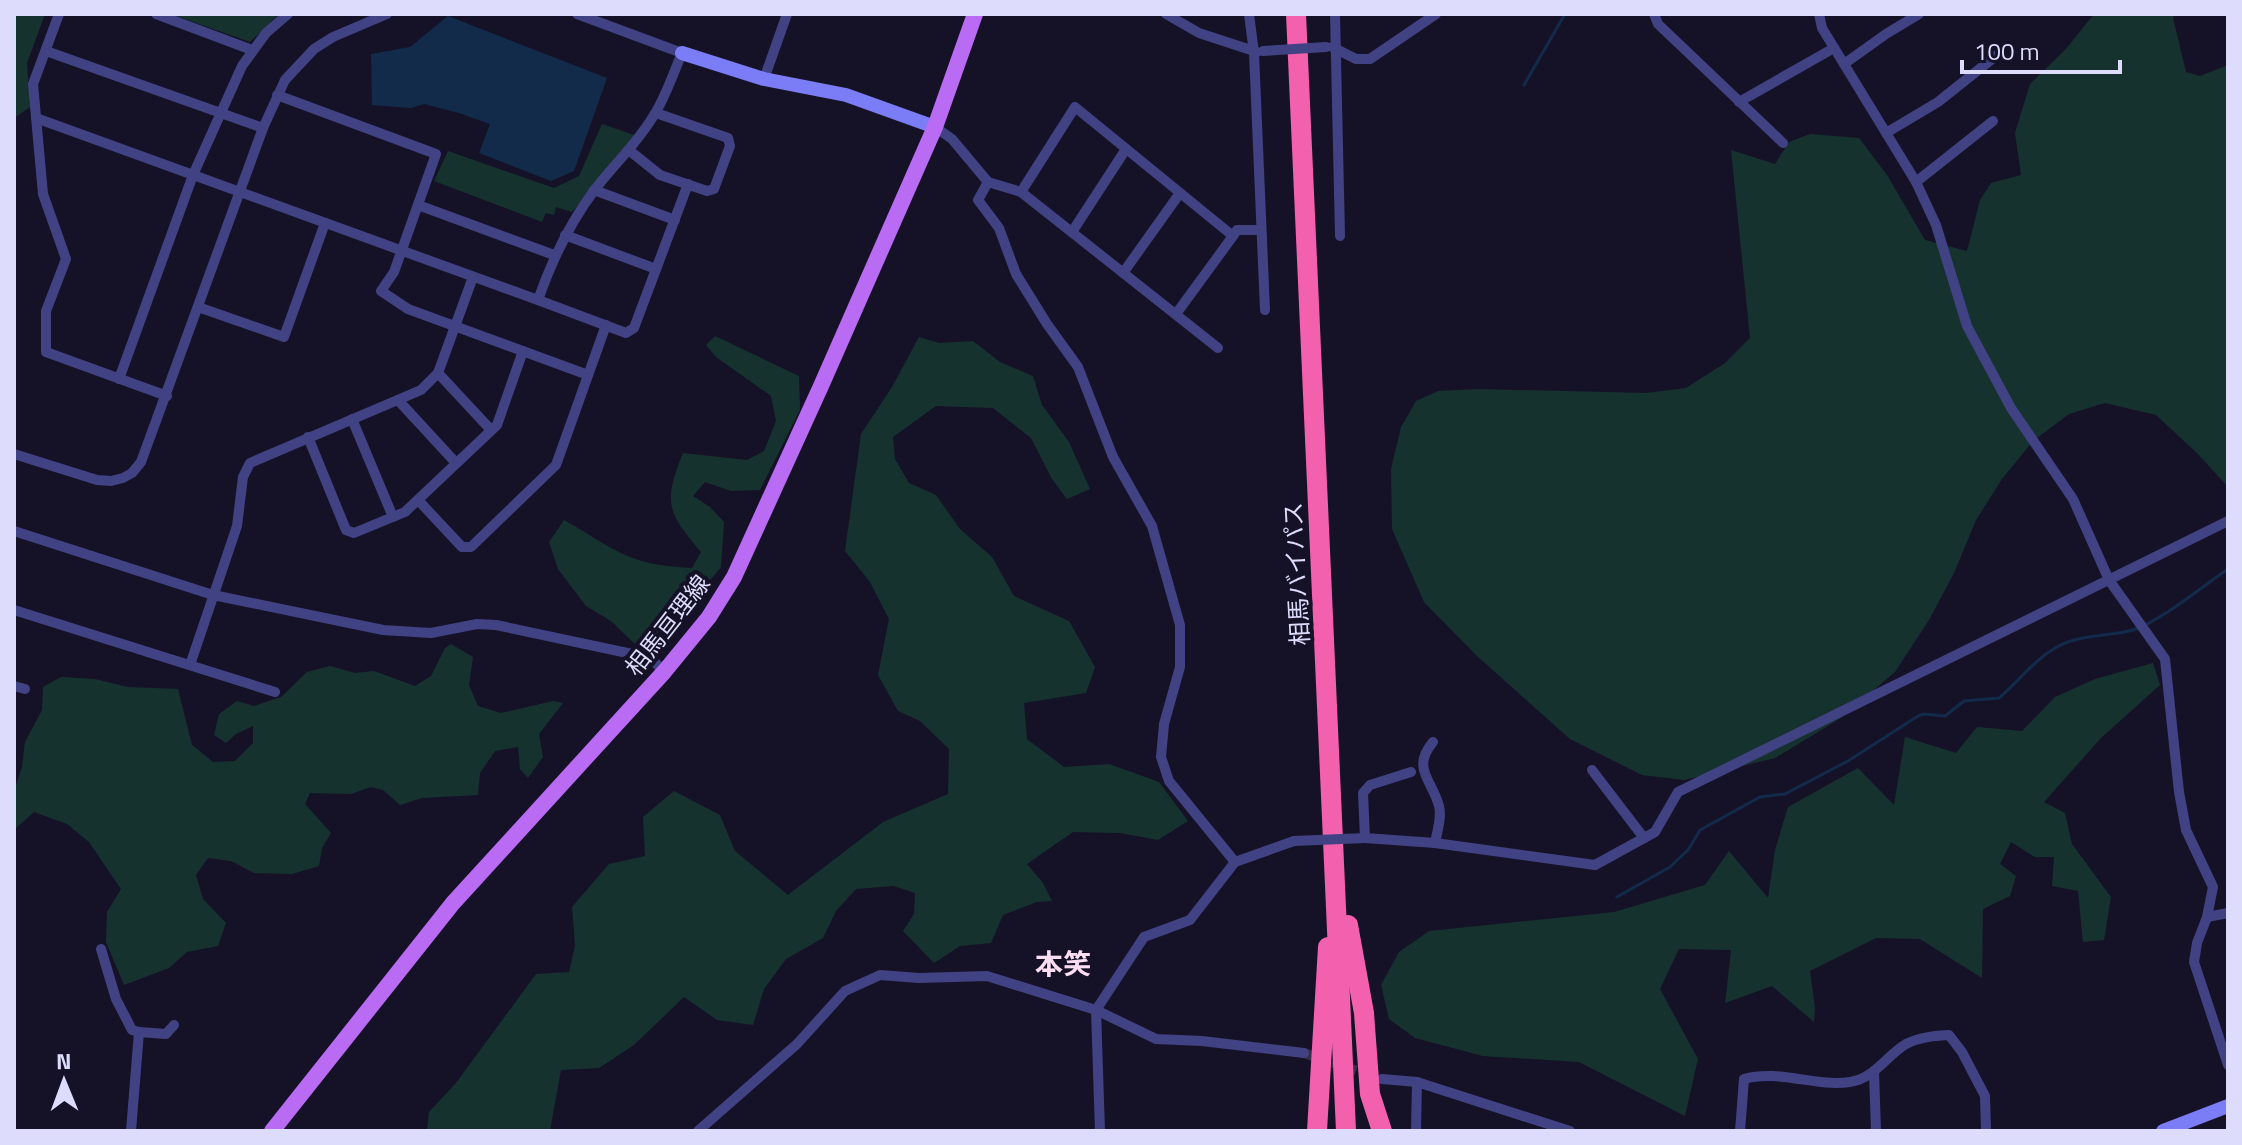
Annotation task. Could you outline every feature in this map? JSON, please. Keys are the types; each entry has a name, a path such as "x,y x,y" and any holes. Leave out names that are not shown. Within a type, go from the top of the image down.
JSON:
{"highway":[{"name":"相馬バイパス","path":"1296,14 1346,1131"},
{"path":"1317,1131 1336,854"},
{"path":"1336,854 1364,1013 1370,1094 1382,1131"}],"main road":[{"name":"相馬亘理線","path":"272,1131 453,903 664,672 709,617 734,577 935,127 975,14"}],"street":[{"path":"59,14 33,84 43,194 66,259 46,311 46,352 167,396"},
{"path":"156,14 252,50"},
{"path":"119,379 193,175 252,50 288,14"},
{"path":"14,454 97,480 111,481 132,473 141,462 167,396 263,128 285,80 314,49 333,37 387,14"},
{"path":"577,14 764,79 846,95 935,127 952,139 988,182 1021,192 1218,348"},
{"path":"764,79 787,14"},
{"path":"1166,14 1199,33 1258,52 1331,47 1356,59 1370,59 1436,14"},
{"path":"1249,14 1258,52 1265,310"},
{"path":"1335,14 1331,47 1340,236"},
{"path":"1654,14 1658,24 1783,143"},
{"path":"1819,14 1822,28 1916,182 1936,225 1967,326 2011,408 2073,499 2109,580 2165,659 2186,830 2213,887 2194,962 2228,1065"},
{"path":"1844,64 1919,14"},
{"path":"1739,102 1834,48"},
{"path":"46,51 263,128"},
{"path":"538,300 554,255 565,235 594,190 630,151 656,113 682,53"},
{"path":"1886,133 1938,102 1997,55"},
{"path":"277,95 436,154 394,272 381,291 408,309 588,375"},
{"path":"1021,192 1075,107 1233,236"},
{"path":"630,151 660,175 707,191 714,189 730,146 728,138 656,113"},
{"path":"36,118 626,333 634,328 688,184"},
{"path":"1916,182 1993,121"},
{"path":"1072,232 1126,149"},
{"path":"988,182 978,200 999,228 1024,286 1078,367 1113,457 1152,526 1180,625 1180,667 1164,724 1161,757 1169,781 1235,862"},
{"path":"594,190 675,220"},
{"path":"1123,273 1180,193"},
{"path":"418,205 554,255"},
{"path":"198,307 284,337 325,223"},
{"path":"1176,314 1237,230 1261,230"},
{"path":"565,235 656,269"},
{"path":"190,665 237,526 245,470 257,458 421,390 438,373 473,277"},
{"path":"418,500 462,547 471,547 556,465 606,325"},
{"path":"308,437 346,530 354,533 405,512 497,425 523,351"},
{"path":"438,373 491,430"},
{"path":"398,400 456,463"},
{"path":"352,419 393,517"},
{"path":"1100,1131 1096,1010 1144,937 1190,920 1235,862 1294,841 1365,838 1435,843 1595,865 1655,832 1678,792 2228,521"},
{"path":"14,531 213,595 383,630 431,633 477,624 496,625 651,658 664,672"},
{"path":"15,613 275,692"},
{"path":"1433,742 1424,753 1422,765 1440,807 1435,843"},
{"path":"1592,770 1644,838"},
{"path":"1365,838 1363,793 1370,785 1411,772"},
{"path":"2207,917 2228,913"},
{"path":"101,949 116,999 132,1030 166,1034 174,1025"},
{"path":"698,1131 797,1044 845,991 880,975 919,978 987,976 1096,1010 1156,1039 1304,1053"},
{"path":"131,1131 139,1032"},
{"path":"1740,1131 1744,1079 1756,1075 1781,1075 1849,1082 1869,1076 1908,1043 1949,1035 1962,1052 1985,1096 1986,1131"},
{"path":"1874,1071 1876,1131"},
{"path":"1382,1079 1417,1082 1570,1131"},
{"path":"1416,1131 1417,1082"},
{"path":"2163,1131 2228,1106"}],"green space":[{"path":"14,14 45,14 27,63 30,107 14,118"},
{"path":"171,14 279,14 250,42"},
{"path":"2094,14 2175,14 2173,18 2186,72 2200,76 2228,65 2228,487 2156,415 2105,403 2069,414 2033,441 2002,479 1976,520 1954,573 1929,620 1895,672 1841,718 1775,758 1684,780 1642,775 1570,739 1477,656 1424,602 1392,529 1391,469 1401,427 1416,401 1438,391 1478,389 1646,393 1686,388 1725,363 1750,338 1731,150 1775,164 1789,142 1810,134 1859,138 1887,175 1925,240 1967,251 1980,200 1991,183 2021,175 2015,133 2030,84 2066,49"},
{"path":"602,124 634,135 572,212 556,207 554,215 546,213 542,222 434,181 448,151 554,188 579,176"},
{"path":"715,336 799,376 800,410 760,490 731,491 705,482 693,496 710,507 724,522 721,567 696,598 665,606 656,620 660,646 642,651 611,621 586,606 558,569 549,542 564,520 632,558 692,568 701,552 675,516 671,496 683,453 747,460 764,451 776,421 771,396 716,357 706,345"},
{"path":"919,337 939,343 973,341 1000,362 1033,376 1042,405 1069,442 1090,489 1067,499 1052,479 1031,438 993,408 936,406 893,437 895,459 909,483 936,495 960,529 992,557 1014,596 1069,621 1095,667 1086,693 1024,703 1027,739 1064,767 1109,764 1159,782 1188,821 1158,840 1120,833 1073,832 1027,864 1043,883 1052,901 1037,902 1003,915 991,943 960,946 934,963 903,931 914,914 915,893 894,886 856,889 836,911 823,938 786,959 764,989 753,1025 717,1020 684,997 634,1045 599,1068 561,1070 550,1131 427,1131 429,1112 456,1083 536,974 569,972 575,946 572,907 609,864 645,856 643,817 674,791 720,815 735,851 788,895 883,822 948,794 949,749 920,721 898,711 878,675 889,619 870,582 845,551 861,434 892,387"},
{"path":"451,644 473,657 469,685 478,706 501,713 553,701 563,703 539,734 543,757 528,778 520,769 518,747 495,751 480,773 478,795 422,798 400,805 383,790 371,787 351,794 310,793 305,804 331,833 322,848 319,866 292,874 254,873 231,861 208,858 196,875 203,899 226,923 218,946 187,952 169,968 124,985 106,942 107,912 121,889 89,842 67,824 34,812 14,830 14,791 22,767 25,742 42,710 43,687 61,677 95,679 128,687 178,689 192,745 213,762 235,761 253,743 253,726 226,743 214,735 219,714 237,701 254,706 281,697 307,672 330,666 355,673 374,671 415,686 431,676 445,648"},
{"path":"2153,663 2160,685 2101,738 2044,802 2065,813 2072,844 2111,897 2104,940 2083,942 2078,891 2052,886 2054,857 2035,857 2011,842 2000,864 2016,876 2010,896 1983,909 1982,978 1920,939 1876,938 1810,971 1814,1022 1772,986 1725,1003 1731,950 1679,949 1660,989 1698,1059 1685,1116 1579,1062 1483,1056 1415,1038 1389,1019 1381,985 1399,952 1429,931 1614,912 1705,885 1729,851 1768,898 1775,850 1788,807 1858,768 1894,805 1905,737 1956,753 1977,727 2022,731 2055,697 2095,679"}],"water":[{"path":"448,16 607,78 574,171 551,181 479,153 490,124 459,113 424,104 411,108 372,105 371,54 410,47"}],"waterway":[{"path":"1524,85 1565,14"},
{"path":"1617,897 1670,867 1688,850 1700,830 1760,797 1785,794 1848,761 1918,716 1945,716 1964,701 1999,698 2055,648 2073,640 2133,630 2144,625 2228,569"}],"tunnel":[{"path":"1304,1053 1369,1075"}],"district":[{"name":"本笑","path":"1063,963"}]}
